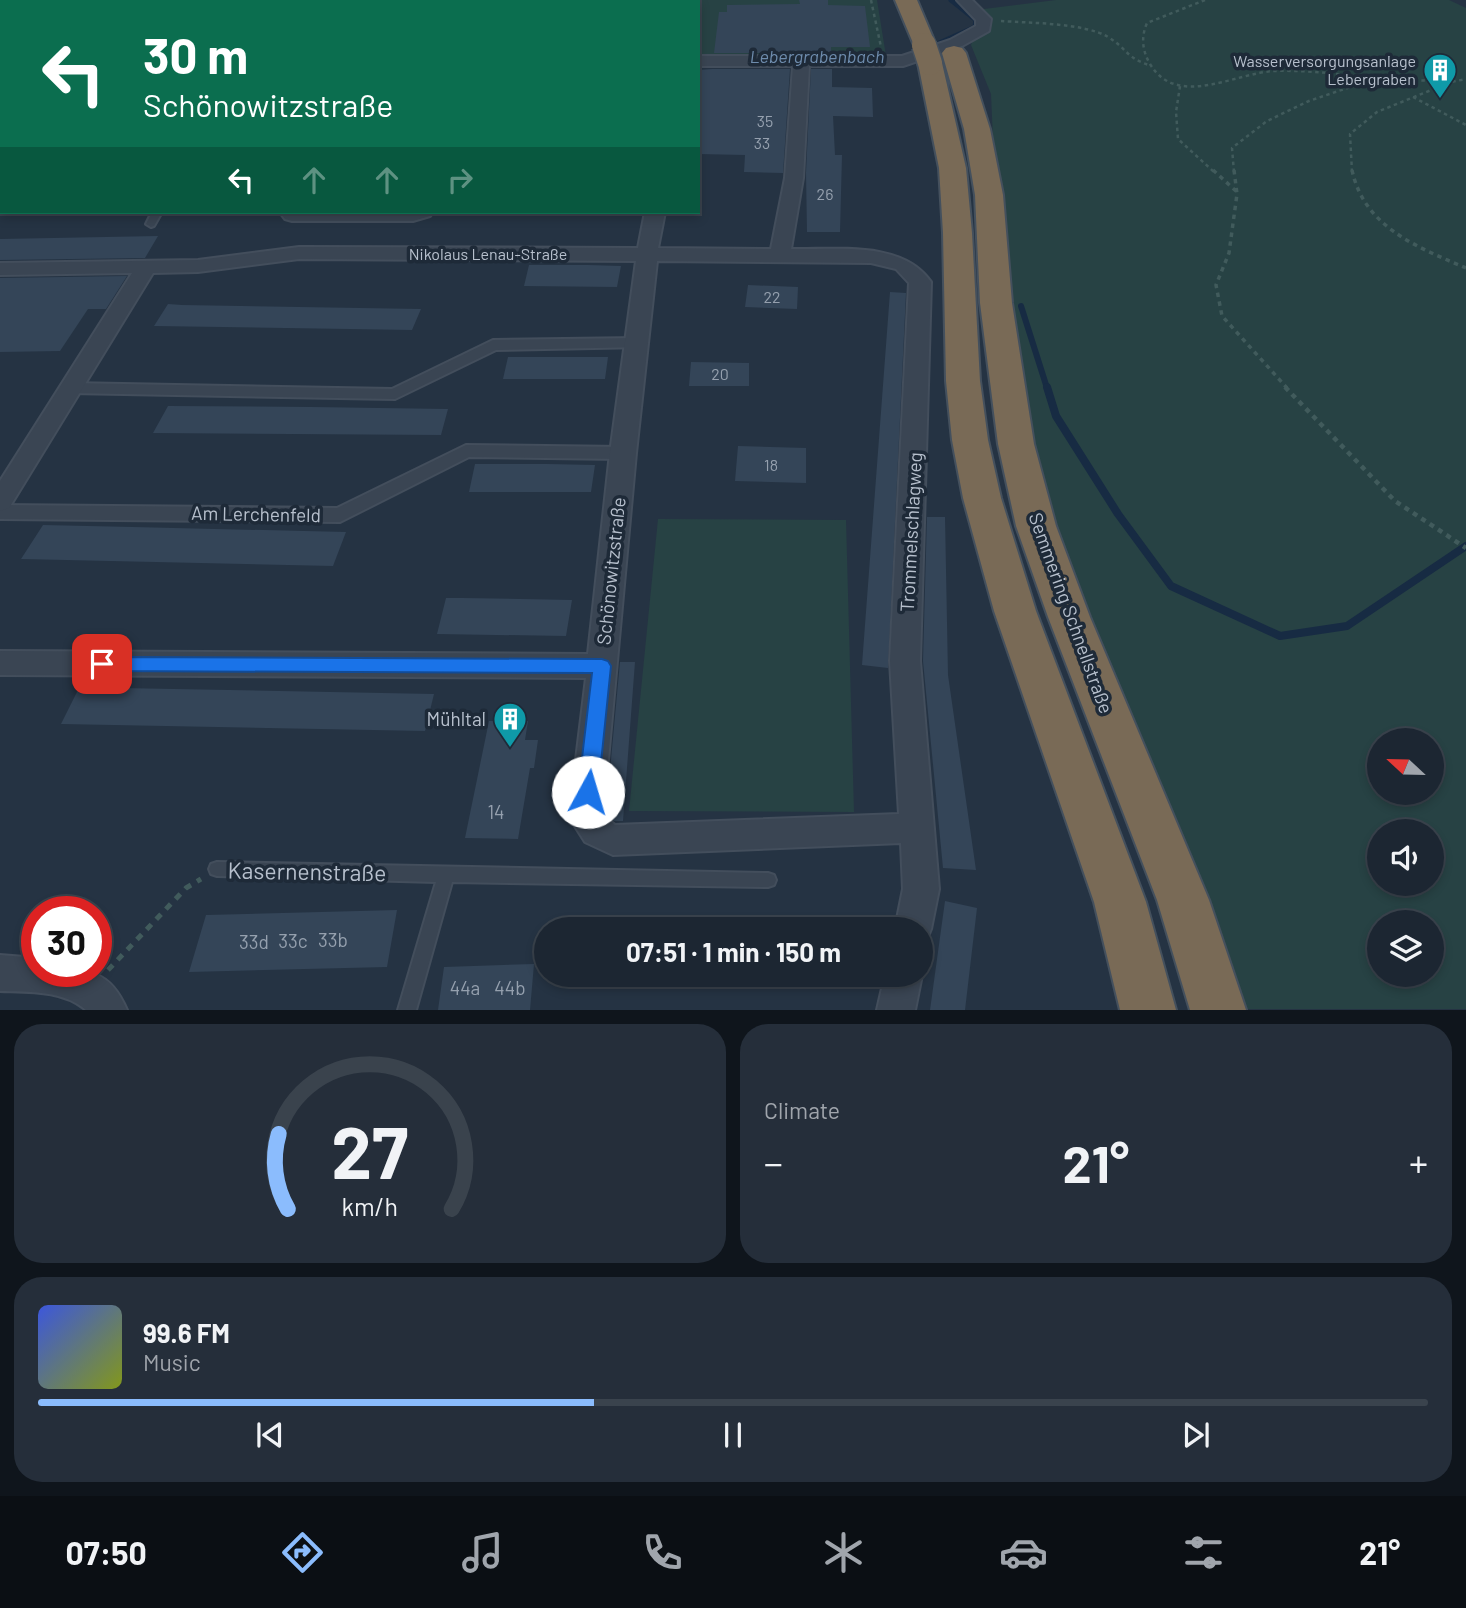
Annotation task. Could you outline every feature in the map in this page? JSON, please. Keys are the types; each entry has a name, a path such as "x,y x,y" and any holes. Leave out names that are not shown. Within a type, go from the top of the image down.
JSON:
{"highway":[{"name":"Semmering Schnellstraße","path":"906,0 939,44 977,130 986,182 996,303 1016,444 1036,526 1069,617 1183,901 1218,1010"},
{"name":"Semmering Schnellstraße","path":"939,44 941,99 956,201 961,366 970,439 989,525 1019,623 1117,890 1148,1010"}],"street":[{"path":"700,61 910,60 977,34 984,28 983,19 964,0"},
{"path":"780,255 794,178 800,61"},
{"path":"267,256 292,214"},
{"path":"353,214 416,214"},
{"name":"Schönowitzstraße","path":"0,663 602,666 623,453 655,214"},
{"name":"Nikolaus Lenau-Straße","path":"0,268 198,266 299,253 780,255"},
{"name":"Trommelschlagweg","path":"780,255 871,257 903,265 920,282 905,661 921,889 915,917"},
{"path":"0,502 146,268"},
{"path":"70,388 395,394 493,345 638,343"},
{"name":"Am Lerchenfeld","path":"0,512 340,515 467,450 623,453"},
{"path":"602,666 586,817 590,827 600,835 613,840 916,828"},
{"path":"0,973 50,976 99,999"},
{"path":"896,1010 901,987"}],"lane":[{"path":"151,223 156,214"},
{"name":"Kasernenstraße","path":"217,869 768,880"},
{"path":"407,1010 446,875"}],"path":[{"path":"871,0 882,55"},
{"path":"1205,0 1147,23 1142,37 1144,56 1166,80 1180,86 1260,72 1310,72 1375,79 1451,82"},
{"path":"983,19 1069,26 1107,36 1133,60 1153,67"},
{"path":"1375,79 1309,101 1266,121 1232,149 1231,166 1238,193 1226,270 1216,285 1222,316 1276,377 1395,500 1466,548"},
{"path":"1466,79 1451,82 1377,112 1350,134 1348,160 1364,208 1387,230 1466,268"},
{"path":"1180,86 1176,111 1178,139 1238,193"},
{"path":"1412,97 1466,125"},
{"name":"Kasernenstraße","path":"99,999 186,888 217,869"}],"green space":[{"path":"700,0 877,0 886,56 700,54"},
{"path":"1056,0 1449,0 1466,8 1466,1009 1246,1009 1083,607 1023,419 993,140 991,94 971,45 984,9"},
{"path":"658,519 846,520 854,812 629,811"}],"building":[{"path":"799,0 828,0 828,5 865,6 870,47 831,47 831,53 714,53 719,12 727,12 727,5 800,4"},
{"path":"790,69 783,173 744,172 745,155 700,154 700,70"},
{"path":"811,69 832,69 832,87 872,88 873,117 833,116 835,155 842,155 840,232 807,232 806,173"},
{"path":"158,236 145,258 0,260 0,239"},
{"path":"529,265 621,266 617,287 524,286"},
{"path":"127,276 106,309 88,309 60,351 0,352 0,278"},
{"path":"748,285 798,287 797,309 745,307"},
{"path":"890,292 906,293 888,668 862,665"},
{"path":"168,304 421,309 412,330 154,326"},
{"path":"508,357 608,357 605,379 503,379"},
{"path":"691,362 749,363 749,386 689,386"},
{"path":"168,406 448,409 441,435 153,433"},
{"path":"738,446 806,448 806,483 735,481"},
{"path":"475,464 595,465 591,492 469,492"},
{"path":"927,517 945,517 948,675 976,870 943,868 923,661"},
{"path":"43,525 346,532 333,566 21,559"},
{"path":"446,598 572,600 566,636 437,634"},
{"path":"620,662 635,662 623,821 614,821 606,814"},
{"path":"79,688 434,694 425,731 61,724"},
{"path":"489,721 528,721 525,740 538,740 534,768 530,768 518,839 465,838"},
{"path":"945,901 977,908 965,1010 930,1010"},
{"path":"397,910 387,967 189,972 206,915"},
{"path":"534,964 530,1010 438,1010 444,967"}],"waterway":[{"name":"Lebergrabenbach","path":"928,48 975,27 976,20 951,0"},
{"path":"1021,306 1047,388"},
{"path":"1047,387 1056,416 1118,514 1171,586 1280,636 1347,626 1466,546"}],"place":[{"name":"Wasserversorgungsanlage Lebergraben","path":"1440,100"},
{"name":"Mühltal","path":"510,749"}],"route":[{"path":"102,664 602,666 588,792"}]}
